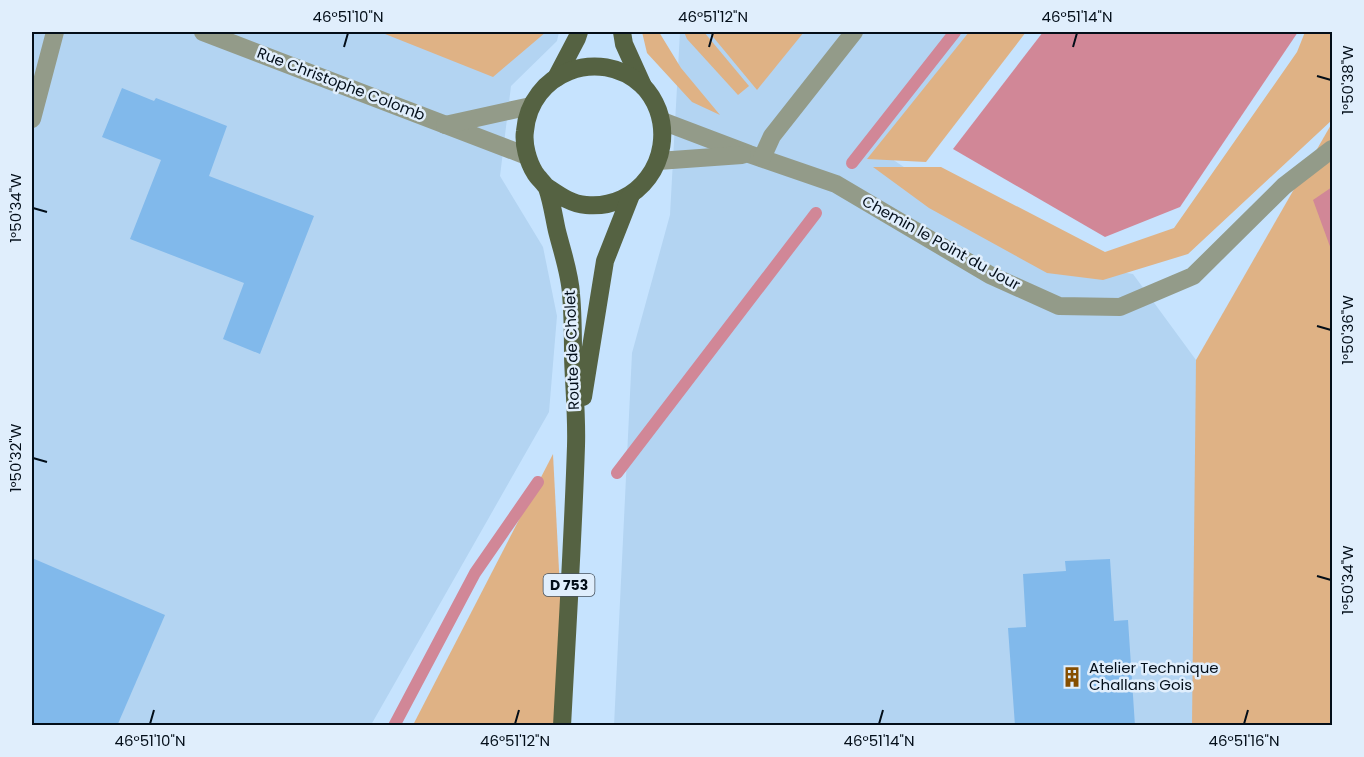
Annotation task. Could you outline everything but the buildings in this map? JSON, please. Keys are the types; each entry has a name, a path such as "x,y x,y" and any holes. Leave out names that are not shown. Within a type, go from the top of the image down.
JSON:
{"main road":[{"path":"556,78 579,32"},
{"path":"622,32 624,44 662,121 663,141 658,160 648,179 631,195 609,203 586,205 565,199 546,187 535,173 527,156 525,131 531,106 541,91 556,78 577,68 598,66 622,72 643,86"},
{"name":"Route de Cholet","path":"546,187 571,291 576,444 562,726"},
{"name":"Route de Cholet","path":"576,444 605,261 631,195"}],"street":[{"path":"32,119 55,32"},
{"name":"Rue Christophe Colomb","path":"203,32 527,156"},
{"path":"658,160 756,156 855,32"},
{"name":"Rue Christophe Colomb","path":"445,124 531,106"},
{"name":"Chemin le Point du Jour","path":"662,121 836,184 990,275 1059,306 1120,307 1192,276 1284,186 1332,148"}],"shaded area":[{"path":"32,32 559,32 557,41 511,86 500,176 543,247 557,316 549,412 371,725 32,725"},
{"path":"380,32 446,32 452,34 454,32 546,32 493,77"},
{"path":"642,32 659,32 681,68 720,115 692,102 647,53"},
{"path":"680,32 979,32 883,153 1041,259 1133,274 1196,360 1213,725 614,726 632,353 670,215"},
{"path":"684,32 704,32 749,86 738,95 687,39"},
{"path":"709,32 804,32 757,90"},
{"path":"969,32 1026,32 926,162 867,159"},
{"path":"1043,32 1298,32 1180,207 1105,237 953,149"},
{"path":"1305,32 1332,32 1332,120 1188,254 1103,280 1047,273 929,208 873,167 941,167 1105,252 1174,228 1297,52"},
{"path":"1332,123 1332,725 1192,726 1196,360"},
{"path":"1332,187 1332,252 1313,200"},
{"path":"553,454 567,725 413,725"}],"waterway":[{"path":"852,163 955,32"},
{"path":"617,473 816,213"},
{"path":"394,726 475,573 538,482"}],"place":[{"name":"Atelier Technique Challans Gois","path":"1072,677"}]}
